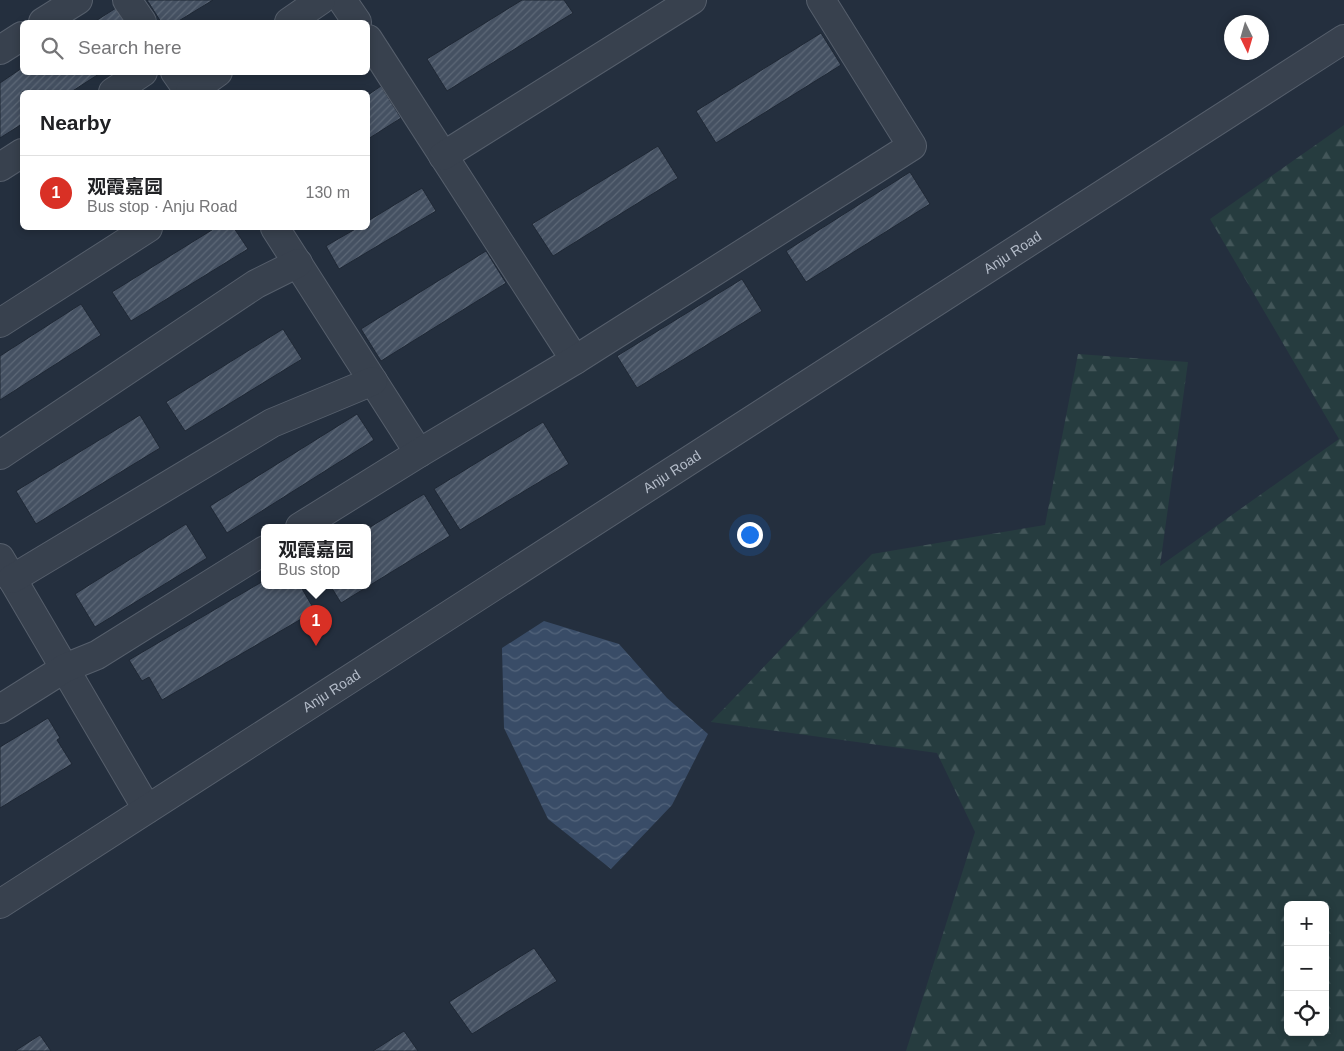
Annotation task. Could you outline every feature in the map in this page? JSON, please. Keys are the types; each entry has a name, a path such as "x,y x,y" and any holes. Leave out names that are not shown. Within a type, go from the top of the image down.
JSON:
{"street":[{"path":"46,20 78,0"},
{"path":"127,0 141,20"},
{"path":"292,20 321,0"},
{"path":"342,0 356,20"},
{"path":"443,156 692,0"},
{"path":"305,524 575,360 912,146 821,0"},
{"path":"0,50 20,37"},
{"name":"Anju Road","path":"0,904 1344,39"},
{"path":"370,42 575,360"},
{"path":"116,90 138,75"},
{"path":"178,75 188,90"},
{"path":"192,90 214,75"},
{"path":"0,168 20,153"},
{"path":"0,323 145,230"},
{"path":"276,230 420,453"},
{"path":"0,455 256,284 298,263"},
{"path":"147,808 65,668 8,581 272,423 373,381"},
{"path":"0,709 65,668 97,655 261,552"}],"green space":[{"path":"1344,125 1344,1051 906,1051 975,832 937,753 711,722 872,554 1045,525 1078,354 1188,362 1160,566 1339,439 1210,219"}],"water":[{"path":"544,621 619,644 667,698 708,734 672,805 611,869 548,819 504,728 502,648"}],"building":[{"path":"147,0 213,0 180,20 160,20"},
{"path":"522,0 564,0 573,13 447,91 427,59"},
{"path":"116,8 125,20 97,20"},
{"path":"821,33 841,65 716,143 696,111"},
{"path":"20,69 20,75 97,75 74,90 20,90 20,125 0,138 0,83"},
{"path":"381,86 401,118 370,138 370,94"},
{"path":"658,146 678,178 553,256 532,224"},
{"path":"910,172 930,204 806,282 786,251"},
{"path":"422,188 436,211 339,269 326,246 354,230 370,230 370,220"},
{"path":"212,230 235,230 248,249 131,321 112,292"},
{"path":"486,251 506,283 381,361 361,329"},
{"path":"742,279 762,311 637,388 617,356"},
{"path":"81,304 101,335 0,400 0,356"},
{"path":"283,329 302,359 185,431 166,402"},
{"path":"357,414 374,440 227,533 210,506"},
{"path":"140,415 160,448 36,524 16,491"},
{"path":"543,422 569,464 460,530 434,489"},
{"path":"424,494 450,536 371,585 371,527"},
{"path":"186,524 207,558 95,627 75,594"},
{"path":"261,582 261,589 302,589 315,611 162,700 149,677 142,681 129,660"},
{"path":"332,589 364,589 341,603"},
{"path":"48,718 60,738 57,740 72,764 0,808 0,747"},
{"path":"534,948 557,981 472,1034 449,1002"},
{"path":"404,1031 418,1051 373,1051"},
{"path":"40,1035 51,1051 15,1051"}],"place":[{"name":"观霞嘉园","path":"316,646"}]}
